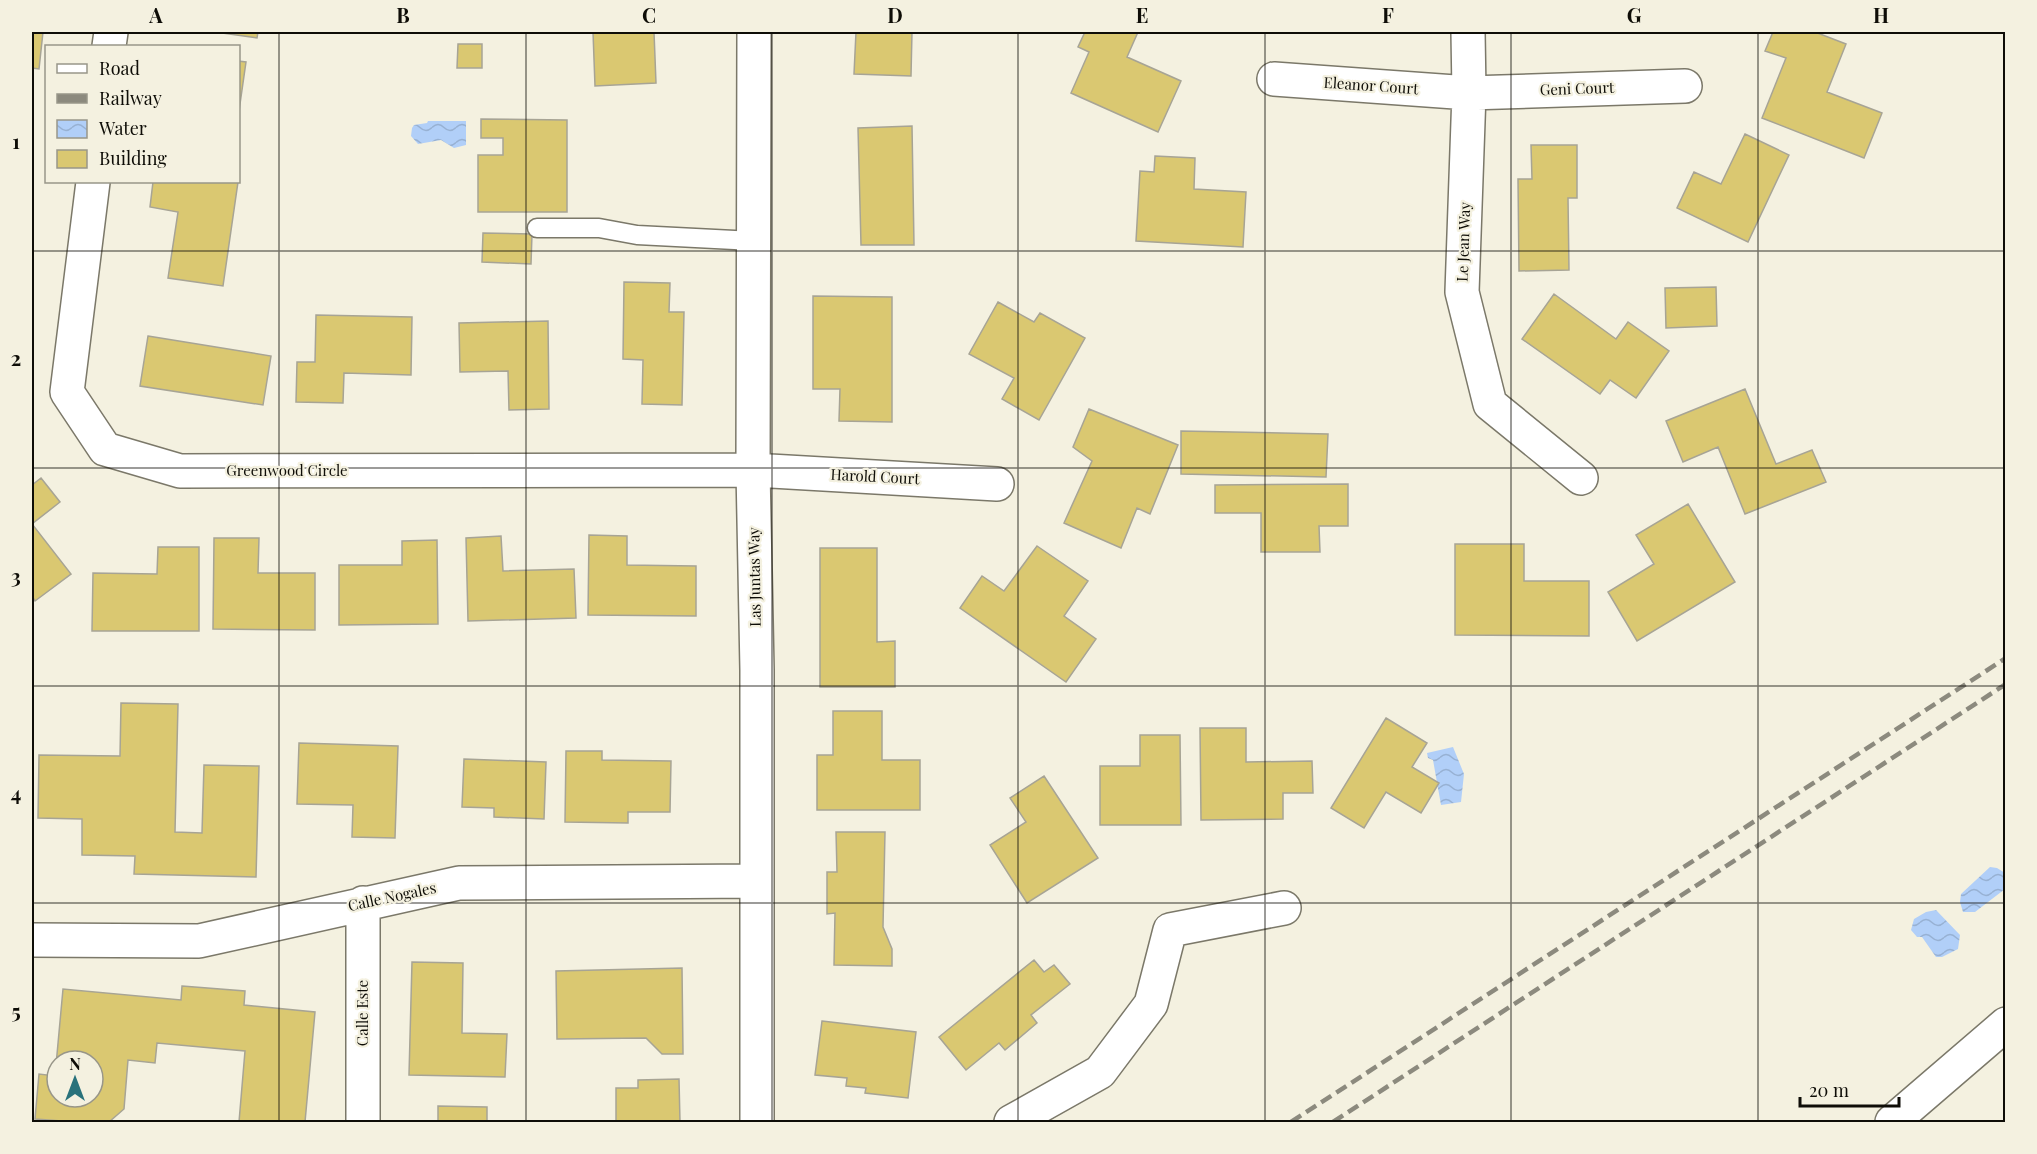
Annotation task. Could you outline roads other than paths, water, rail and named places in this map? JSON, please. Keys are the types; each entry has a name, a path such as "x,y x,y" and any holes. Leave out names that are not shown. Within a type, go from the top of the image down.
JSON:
{"street":[{"name":"Las Juntas Way","path":"754,32 753,470 757,670 757,1122"},
{"name":"Le Jean Way","path":"1468,32 1469,93 1462,292 1490,404 1581,478"},
{"name":"Eleanor Court","path":"1274,79 1469,93"},
{"name":"Geni Court","path":"1469,93 1685,86"},
{"name":"Greenwood Circle","path":"93,183 67,392 105,449 180,471 753,470"},
{"name":"Harold Court","path":"753,470 997,484"},
{"name":"Calle Nogales","path":"32,940 199,941 459,883 757,881"},
{"name":"Calle Este","path":"363,903 363,1122"},
{"path":"1011,1122 1101,1072 1151,1004 1170,930 1284,908"},
{"path":"1892,1122 2006,1024"}],"lane":[{"path":"537,228 598,228 637,235 754,241"}],"water":[{"path":"428,121 466,121 466,145 454,148 441,140 418,144 411,136 412,128 414,125"},
{"path":"1453,747 1464,774 1461,802 1441,805 1433,760 1428,758 1427,753"},
{"path":"1990,867 2005,873 2005,889 1975,912 1963,912 1960,902 1961,894"},
{"path":"1936,910 1960,935 1958,949 1942,957 1936,957 1922,937 1917,937 1911,930 1914,919 1926,912"}],"railway":[{"path":"1291,1122 2006,658"},
{"path":"1333,1122 2006,684"}]}
